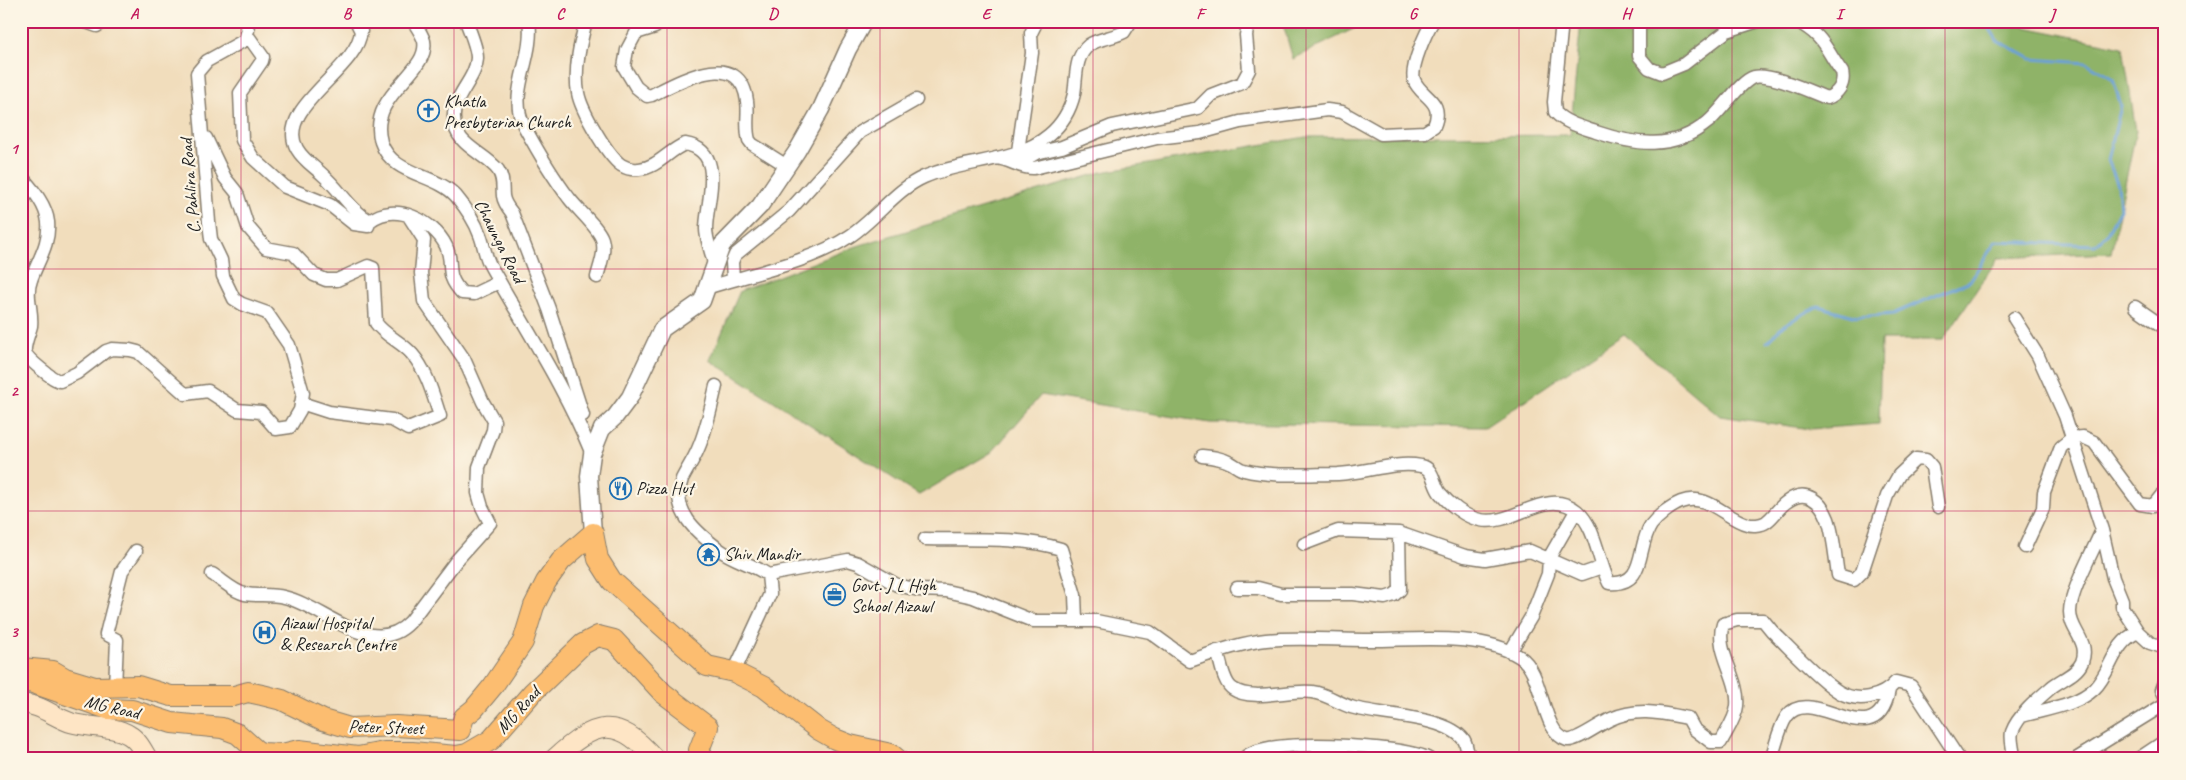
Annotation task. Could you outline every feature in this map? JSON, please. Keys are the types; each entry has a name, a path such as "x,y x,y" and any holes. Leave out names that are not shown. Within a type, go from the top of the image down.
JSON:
{"main road":[{"path":"593,533 598,560 612,581 708,666 734,672 764,687 819,730 835,739 850,745 878,750 898,759"},
{"name":"Peter Street","path":"21,668 53,670 65,678 84,684 115,688 138,686 162,694 181,697 234,696 248,692 282,700 323,720 350,728 396,726 460,730 464,716 474,709 493,686 523,642 534,606 546,582 561,561 593,533"},
{"name":"MG Road","path":"21,682 30,682 108,709 132,710 172,723 222,728 238,734 257,751 263,753 282,754 299,750 358,757 384,752 412,752 456,756 467,754 491,740 532,693 583,644 598,636 614,640 664,693 708,727 699,750 704,759"},
{"path":"21,704 37,707 71,723 124,732 138,744 148,759"},
{"path":"554,759 590,731 600,728 618,729 627,734 637,740 655,759"}],"street":[{"path":"83,21 97,26 105,21"},
{"path":"246,21 248,36 255,42 263,57 240,93 242,140 253,158 285,187 330,204 354,224 368,226 370,221 377,216 388,214 408,215 433,228 442,240 449,256 449,275 462,293 474,294 499,282"},
{"path":"356,21 361,30 360,38 338,70 298,114 293,139 298,151 306,162 327,178 358,215 370,221"},
{"name":"Chawnga Road","path":"413,21 424,41 423,52 414,68 392,92 386,103 382,115 381,140 388,154 400,166 442,186 453,193 464,206 476,225 488,261 566,396 592,454"},
{"path":"466,21 477,57 474,69 456,105 454,120 456,129 460,138 493,166 501,176 505,202 512,213 549,309 582,413 587,425 597,438"},
{"path":"529,21 529,51 518,95 518,108 524,126 563,190 601,237 603,255 597,277"},
{"path":"586,21 579,51 578,94 589,118 614,159 630,169 639,170 659,162 678,147 686,144 694,146 705,154 712,181 706,230 714,264"},
{"path":"660,21 655,27 636,33 627,50 624,67 636,88 647,96 708,71 726,72 739,80 746,94 749,140 752,144 787,166"},
{"path":"593,533 588,492 592,454 602,428 615,417 630,397 662,329 702,301 709,287 714,264 722,245 760,206 787,166 821,110 848,49 864,21"},
{"path":"1018,151 1032,53 1032,33 1038,21"},
{"path":"709,287 783,265 844,239 922,178 996,158 1042,140 1066,116 1074,92 1078,60 1084,50 1102,39 1124,32 1131,21"},
{"path":"1017,164 1036,153 1062,147 1112,126 1198,108 1211,95 1242,83 1248,70 1246,35 1249,21"},
{"path":"996,158 1008,160 1026,168 1034,168 1157,138 1200,133 1240,122 1327,110 1342,112 1381,134 1428,131 1435,124 1437,110 1434,102 1415,81 1413,70 1433,21"},
{"path":"1562,21 1554,102 1555,112 1566,121 1584,128 1622,141 1641,144 1661,142 1695,132 1715,117 1745,82 1754,77 1766,77 1828,98 1833,96 1841,85 1842,72 1831,58 1820,36 1796,21"},
{"path":"1639,21 1639,56 1648,68 1662,72 1676,69 1727,32 1758,21"},
{"name":"C. Pahlira Road","path":"21,176 43,206 48,223 47,242 29,288 28,306 31,322 26,352 54,380 67,379 112,349 130,350 138,352 185,394 212,392 237,410 261,412 276,429 290,427 304,393 289,345 267,313 234,299 223,276 221,260 211,239 209,222 204,133 197,73 207,61 241,43 248,36"},
{"path":"733,279 732,262 735,255 788,211 860,132 916,100"},
{"path":"204,133 225,178 237,193 248,227 266,248 293,253 314,274 326,280 337,280 368,266 373,268 376,323 415,358 429,384 440,416 408,429 392,420 329,412 301,403"},
{"path":"212,574 243,594 284,597 332,618 351,630 370,635 384,636 401,630 410,622 456,561 490,523 482,507 478,492 479,467 493,430 494,421 483,402 464,359 424,301 421,273 424,240 408,215"},
{"path":"2135,307 2165,328"},
{"path":"2014,318 2038,356 2052,383 2102,530 2113,578 2122,600 2122,607 2138,632 2150,643 2165,648"},
{"path":"716,386 698,450 682,480 679,500 683,516 704,538 722,552 758,568 768,575 848,560 858,562 897,585 919,590 946,591 973,597 1033,621 1096,621 1150,632 1190,661 1217,651 1265,640 1300,638 1465,641 1497,646 1522,658 1531,670 1556,733 1568,740 1576,740 1611,719 1645,710 1688,718 1694,729 1711,742 1721,742 1737,707 1735,691 1719,635 1723,624 1737,620 1763,620 1772,631 1840,692 1856,698 1874,697 1889,690 1896,682 1911,686 1959,759"},
{"path":"2025,547 2043,508 2044,492 2056,458 2061,447 2072,438 2083,437 2094,442 2140,504 2153,506 2165,491"},
{"path":"1202,456 1217,458 1242,470 1256,472 1339,474 1407,465 1424,466 1431,473 1438,491 1458,510 1479,520 1500,520 1540,504 1561,504 1576,511 1589,527 1609,582 1622,584 1632,578 1650,526 1665,512 1682,502 1698,500 1711,504 1733,519 1750,525 1765,523 1787,501 1798,496 1811,496 1820,503 1828,519 1838,575 1854,580 1862,572 1887,496 1899,475 1916,459 1926,460 1932,467 1938,507"},
{"path":"1510,652 1531,617 1548,574 1549,558 1576,511"},
{"path":"2014,759 2012,733 2022,716 2053,686 2070,675 2081,664 2084,651 2082,639 2072,624 2070,612 2073,597 2102,530"},
{"path":"1304,544 1338,531 1398,533 1475,557 1500,558 1514,552 1530,551 1582,574 1602,567"},
{"path":"1237,588 1258,588 1280,594 1353,594 1385,598 1394,595 1400,590 1397,558 1398,533"},
{"path":"925,539 1014,540 1039,542 1061,549 1075,595 1076,620"},
{"path":"115,688 117,640 106,634 122,571 136,552"},
{"path":"734,672 770,594 768,575"},
{"path":"2022,716 2082,699 2103,679 2109,663 2126,640 2138,632"},
{"path":"1217,651 1227,683 1232,689 1266,696 1312,692 1330,697 1352,707 1409,717 1436,724 1456,734 1464,741 1469,759"},
{"path":"2165,682 2162,690 2165,696"},
{"path":"1771,759 1788,714 1798,708 1808,708 1847,718 1867,719 1881,712 1889,690"},
{"path":"2076,759 2165,704"},
{"path":"568,759 600,728"},
{"path":"2138,759 2165,741"},
{"path":"1244,759 1250,754 1267,750 1310,744 1392,749 1421,754 1429,759"}],"green space":[{"path":"1282,21 1369,21 1293,59"},
{"path":"1581,21 2019,21 2025,27 2123,47 2136,131 2111,253 1998,258 1943,340 1881,340 1879,424 1810,429 1720,416 1624,334 1485,427 1210,423 1041,395 992,452 919,495 710,360 740,291 857,246 1102,172 1306,137 1570,135"}],"waterway":[{"path":"1767,342 1784,325 1818,306 1857,317 1893,314 1970,281 1996,241 2095,245 2106,235 2120,209 2118,185 2108,160 2121,106 2113,79 2087,63 2031,59 1997,40 1985,21"}],"place":[{"name":"Khatla Presbyterian Church","path":"428,111"},
{"name":"Pizza Hut","path":"620,488"},
{"name":"Shiv Mandir","path":"708,554"},
{"name":"Govt. J L High School Aizawl","path":"835,595"},
{"name":"Aizawl Hospital & Research Centre","path":"264,633"}]}
